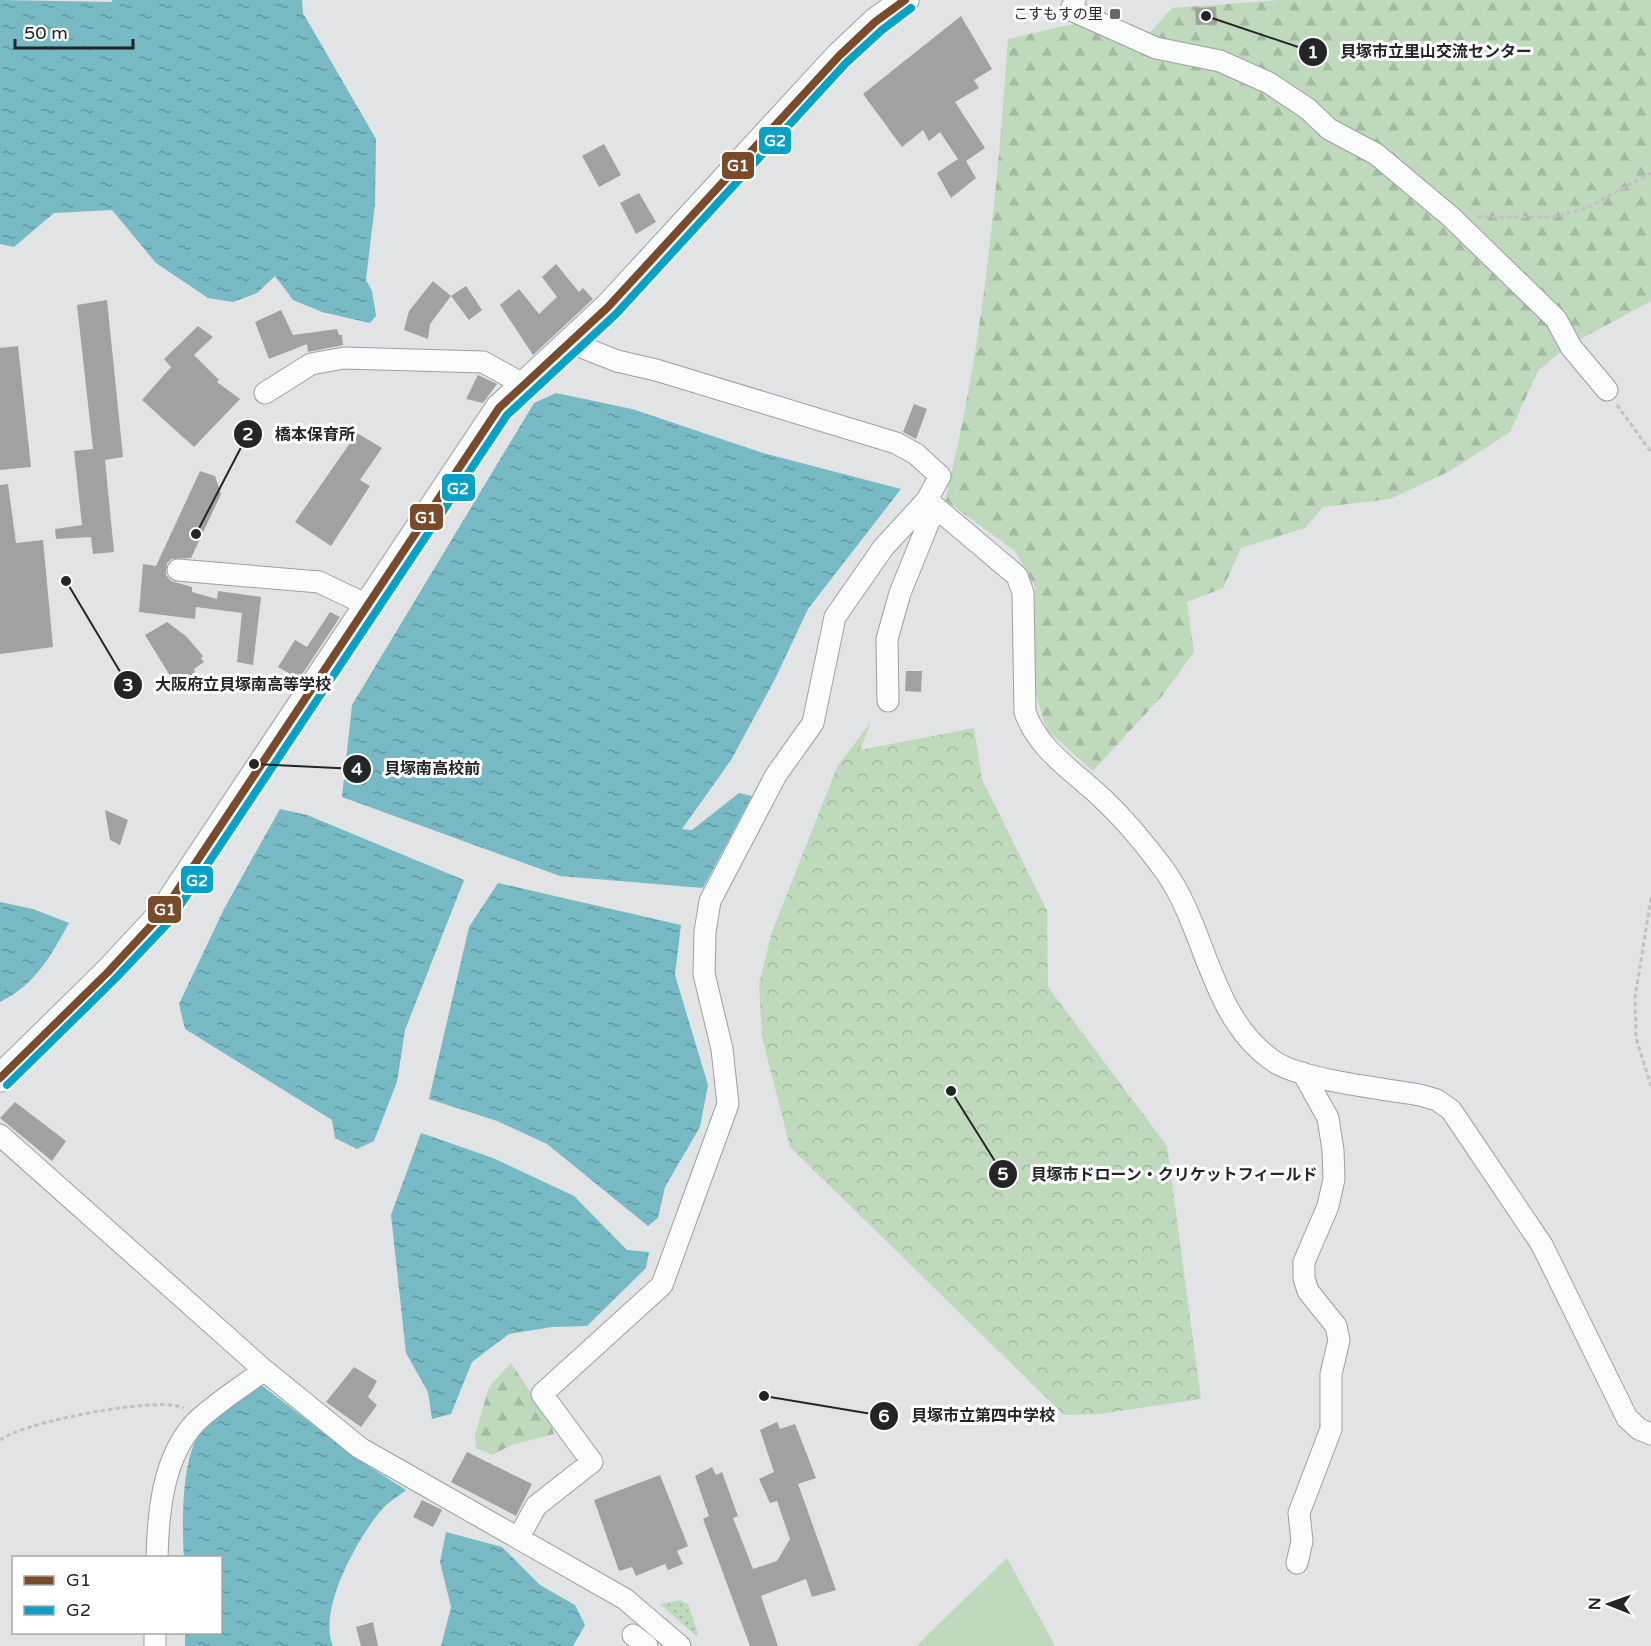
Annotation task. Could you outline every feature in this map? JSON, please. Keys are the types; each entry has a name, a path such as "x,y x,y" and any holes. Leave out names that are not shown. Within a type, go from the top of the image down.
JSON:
{"main road":[{"path":"0,1078 108,972 161,915 485,426 523,384 608,307 839,56 875,22 905,0"}],"street":[{"path":"1075,0 1071,10 1156,48 1220,61 1269,83 1308,109 1329,129 1376,154 1451,217 1556,319 1571,347 1607,390"},
{"path":"569,342 616,361 656,370 896,443 916,454 940,476 900,593 887,639 888,701"},
{"path":"265,393 311,364 344,358 483,362 523,384"},
{"path":"930,507 1017,576 1023,593 1025,712 1031,730 1049,752 1107,802 1165,871 1180,896 1235,1022 1255,1045 1275,1062 1303,1073 1420,1095 1437,1100 1451,1110 1542,1245 1627,1418 1639,1429 1651,1434"},
{"path":"519,1537 536,1506 592,1462 542,1394 662,1285 728,1104 722,1049 704,974 705,932 710,901 776,775 813,723 835,617 883,548 930,507"},
{"path":"178,570 319,582 368,605"},
{"path":"1297,1563 1302,1541 1299,1513 1331,1429 1331,1374 1339,1340 1336,1326 1308,1291 1304,1278 1304,1262 1328,1206 1334,1179 1328,1118 1303,1073"},
{"path":"0,1135 264,1370 360,1448 625,1599 680,1646"},
{"path":"157,1556 158,1520 164,1491 174,1457 182,1441 196,1423 264,1370"}],"path":[{"path":"1451,217 1553,217 1587,208 1651,173"},
{"path":"1607,390 1651,452"},
{"path":"1651,898 1635,998 1636,1038 1651,1086"},
{"path":"0,1440 19,1429 37,1423 112,1409 182,1407 196,1423"}],"green space":[{"path":"1281,0 1651,0 1651,301 1566,347 1538,371 1510,432 1448,472 1390,499 1323,507 1305,528 1241,548 1223,588 1187,602 1194,652 1162,696 1093,771 1046,729 1034,687 1035,587 1015,551 945,500 969,386 987,271 1008,39 1077,23 1138,46 1172,8"},
{"path":"871,722 860,750 974,728 982,779 1047,911 1048,987 1167,1146 1201,1399 1099,1414 1064,1415 790,1147 762,1037 759,984 772,932 837,767"},
{"path":"511,1363 550,1421 554,1434 511,1445 493,1455 476,1448 475,1435 489,1387"},
{"path":"1007,1558 1055,1646 916,1646"},
{"path":"680,1600 688,1604 698,1634 696,1636 660,1604"}],"water":[{"path":"0,0 111,2 113,0 302,0 303,13 376,139 375,204 366,280 372,291 376,316 370,323 322,312 293,300 275,276 257,293 233,302 208,298 156,263 112,210 54,213 14,247 0,244"},
{"path":"556,393 632,409 763,453 901,489 808,609 775,679 731,760 682,829 692,830 739,793 752,796 703,888 560,876 342,797 352,705 534,403"},
{"path":"280,809 307,815 464,880 405,1030 397,1082 374,1141 357,1149 335,1138 332,1120 185,1029 179,1004 224,909"},
{"path":"498,883 681,925 675,975 708,1085 700,1127 665,1187 658,1218 648,1226 547,1144 497,1121 429,1099 469,927"},
{"path":"0,902 33,909 69,923 41,969 23,987 0,1002"},
{"path":"421,1133 493,1158 574,1196 627,1250 649,1252 646,1268 587,1326 552,1327 509,1334 472,1362 451,1414 432,1419 428,1392 406,1353 391,1215"},
{"path":"260,1384 359,1460 406,1490 386,1505 374,1519 343,1573 331,1613 330,1631 333,1646 185,1646 185,1634 222,1634 222,1556 184,1556 183,1529 186,1476 194,1445 206,1427 228,1407"},
{"path":"446,1532 502,1547 540,1585 575,1605 585,1625 573,1646 441,1646 451,1607 440,1562"}],"building":[{"path":"1216,7 1217,24 1196,25 1195,8"},
{"path":"961,16 992,69 974,80 979,88 955,102 985,148 966,161 976,178 951,198 937,173 958,159 940,132 929,141 923,130 902,147 863,94"},
{"path":"604,144 621,175 599,187 582,156"},
{"path":"639,193 656,222 636,234 620,203"},
{"path":"556,264 579,292 583,288 593,299 533,355 500,305 519,289 539,314 557,297 542,277"},
{"path":"433,281 451,296 430,324 428,339 404,330 409,311"},
{"path":"466,286 482,310 469,320 451,296"},
{"path":"107,300 123,457 105,460 114,552 93,554 91,537 56,539 55,529 82,525 74,451 93,449 77,305"},
{"path":"281,310 293,335 337,329 339,335 342,335 343,345 308,352 307,344 269,359 255,322"},
{"path":"198,326 213,337 194,355 219,380 217,382 240,399 194,447 142,400 171,367 164,359"},
{"path":"18,346 31,467 0,470 0,348"},
{"path":"478,375 497,384 483,403 466,399"},
{"path":"914,404 927,409 916,439 903,432"},
{"path":"357,433 382,448 360,480 370,486 331,546 295,522"},
{"path":"200,471 215,476 221,494 191,558 172,559 167,563 166,575 171,581 192,587 192,592 217,599 218,591 261,597 253,665 237,662 242,613 196,607 195,619 139,612 143,564 156,566"},
{"path":"8,484 16,543 43,540 53,647 0,654 0,485"},
{"path":"330,612 340,617 299,679 278,667 295,640 307,647"},
{"path":"167,622 186,636 203,656 201,658 204,662 177,687 145,635"},
{"path":"906,671 922,671 921,692 905,691"},
{"path":"105,810 128,820 120,845 110,840"},
{"path":"15,1102 66,1141 52,1161 0,1118"},
{"path":"354,1367 377,1381 368,1397 377,1405 361,1427 326,1402"},
{"path":"777,1422 780,1429 795,1424 816,1478 798,1484 836,1590 812,1597 806,1579 761,1596 778,1646 750,1646 703,1519 709,1516 695,1476 712,1467 716,1475 722,1472 738,1516 733,1518 753,1569 777,1561 790,1539 777,1501 770,1503 759,1479 774,1472 760,1430"},
{"path":"467,1452 532,1484 516,1516 451,1482"},
{"path":"660,1475 688,1546 677,1551 683,1564 668,1570 665,1564 636,1576 632,1567 619,1571 594,1500"},
{"path":"422,1500 442,1510 433,1527 413,1517"},
{"path":"373,1622 378,1646 361,1646 356,1627"}],"transit line":[{"name":"G1","path":"0,1078 108,972 161,915 499,408 608,307 839,56 875,22 905,0"},
{"name":"G2","path":"7,1085 115,979 169,922 507,415 616,314 846,63 882,30 911,8"}],"place":[{"name":"こすもすの里","path":"1115,14"},
{"name":"貝塚市立里山交流センター","path":"1206,16"},
{"name":"橋本保育所","path":"196,534"},
{"name":"大阪府立貝塚南高等学校","path":"66,581"},
{"name":"貝塚南高校前","path":"254,764"},
{"name":"貝塚市ドローン・クリケットフィールド","path":"951,1091"},
{"name":"貝塚市立第四中学校","path":"764,1396"}]}
